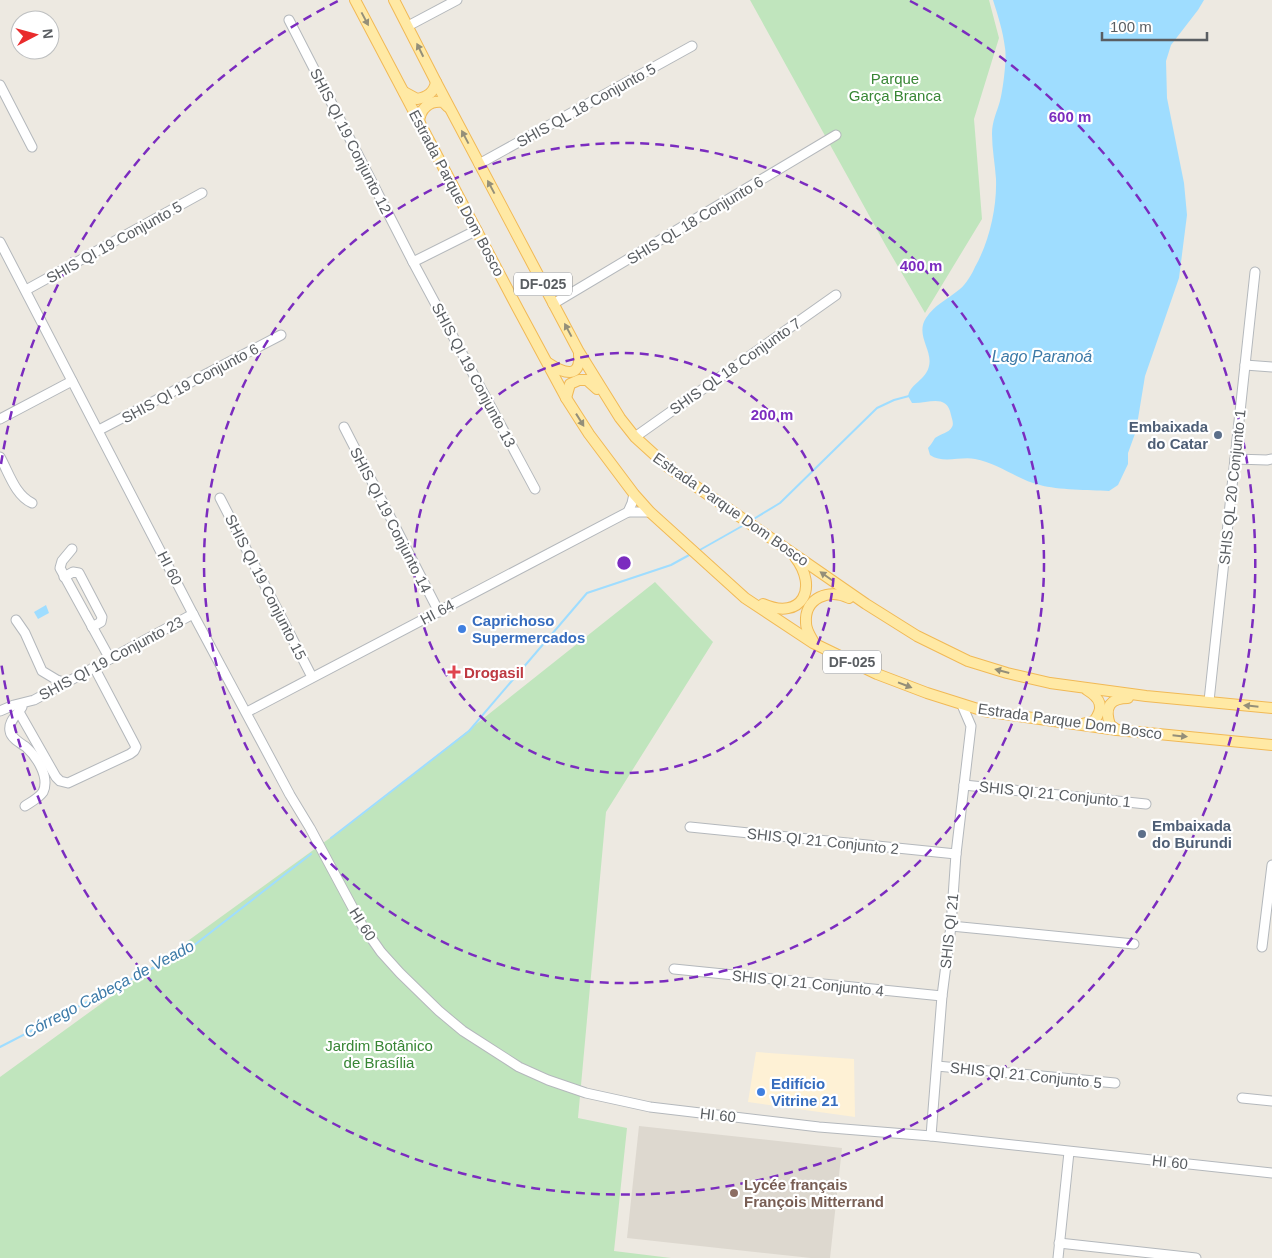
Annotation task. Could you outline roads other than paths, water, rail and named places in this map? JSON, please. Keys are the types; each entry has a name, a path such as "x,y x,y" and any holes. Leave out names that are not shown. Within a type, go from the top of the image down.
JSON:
{"main road":[{"name":"Estrada Parque Dom Bosco","path":"355,0 547,363 589,434 634,494 650,512 745,598 813,642 877,674 962,705 984,711 1117,730 1272,745"},
{"name":"Estrada Parque Dom Bosco","path":"394,0 579,352 610,402 635,437 668,467 866,604 917,636 968,661 1050,683 1146,696 1272,708"},
{"path":"404,91 411,97 418,99 432,92 436,82"},
{"path":"419,122 423,108 430,103 442,102 451,110"},
{"path":"547,363 558,370 571,372 580,364 579,352"},
{"path":"566,398 570,384 583,379 594,385 610,402"},
{"path":"745,598 773,609 784,610 800,602 806,594 807,584 804,572 791,551"},
{"path":"813,642 807,631 806,622 808,608 816,598 825,594 840,593 866,604"},
{"path":"1079,725 1094,720 1100,704 1097,696 1085,688"},
{"path":"1117,730 1112,727 1109,721 1111,702 1118,698 1146,696"}],"street":[{"path":"408,26 457,0"},
{"name":"SHIS QI 19 Conjunto 12","path":"289,20 414,262"},
{"name":"SHIS QL 18 Conjunto 5","path":"479,164 692,46"},
{"path":"0,85 32,147"},
{"name":"SHIS QL 18 Conjunto 6","path":"553,304 836,135"},
{"name":"SHIS QI 19 Conjunto 5","path":"26,290 202,194"},
{"path":"414,262 477,230"},
{"name":"HI 60","path":"0,242 193,614 349,902 381,952 439,1011 463,1031 519,1067 548,1080 586,1093 641,1106 819,1127 930,1136 1272,1173"},
{"name":"SHIS QI 19 Conjunto 13","path":"414,262 535,489"},
{"name":"SHIS QL 20 Conjunto 1","path":"1209,701 1255,272"},
{"name":"SHIS QL 18 Conjunto 7","path":"635,437 836,295"},
{"name":"SHIS QI 19 Conjunto 6","path":"99,430 280,335"},
{"path":"1245,365 1272,367"},
{"path":"0,419 72,381"},
{"name":"SHIS QI 19 Conjunto 14","path":"344,427 438,612"},
{"path":"0,456 19,492 32,503"},
{"path":"1235,459 1272,459"},
{"path":"628,512 634,494"},
{"name":"SHIS QI 19 Conjunto 15","path":"220,498 312,677"},
{"name":"HI 64","path":"247,712 628,512 650,512"},
{"path":"72,549 60,565 64,577 110,659"},
{"path":"64,577 78,572 102,618 101,622 92,627"},
{"path":"76,598 88,591"},
{"name":"SHIS QI 19 Conjunto 23","path":"0,711 34,700 193,614"},
{"path":"16,620 25,633 42,671 66,683"},
{"path":"19,712 56,777 64,783 68,783 130,754 136,748 134,743 94,667"},
{"path":"25,703 11,722 10,730 12,735 37,761 42,769 45,784 39,796 25,806"},
{"name":"SHIS QI 21","path":"930,1136 942,996 951,926 956,854 971,726 962,705"},
{"path":"971,726 984,711"},
{"name":"SHIS QI 21 Conjunto 1","path":"964,785 1146,804"},
{"name":"SHIS QI 21 Conjunto 2","path":"690,827 956,854"},
{"path":"1262,947 1272,865"},
{"path":"951,926 1134,944"},
{"name":"SHIS QI 21 Conjunto 4","path":"674,970 942,996"},
{"name":"SHIS QI 21 Conjunto 5","path":"937,1066 1115,1083"},
{"path":"1242,1098 1272,1101"},
{"path":"1058,1258 1069,1152"},
{"path":"1059,1243 1196,1258"}],"water":[{"name":"Lago Paranoá","path":"993,0 1204,0 1171,45 1166,61 1167,98 1184,183 1187,215 1179,278 1145,376 1136,431 1128,453 1128,464 1118,485 1109,491 1047,487 1032,483 983,461 970,458 935,458 930,455 928,448 935,438 949,431 952,427 953,421 949,408 945,404 936,401 912,403 908,396 912,388 925,375 929,366 929,354 922,330 923,324 933,309 967,282 980,257 991,224 996,190 992,129 1001,96 1005,59 1003,36"},
{"path":"46,605 49,613 38,619 34,612"}],"waterway":[{"name":"Córrego Cabeça de Veado","path":"752,520 780,503 877,408 894,400 909,396"},
{"name":"Córrego Cabeça de Veado","path":"698,551 744,525"},
{"name":"Córrego Cabeça de Veado","path":"331,838 469,731 587,593 671,565 691,554"},
{"name":"Córrego Cabeça de Veado","path":"0,1047 188,950 311,854"}],"place":[{"name":"Embaixada do Catar","path":"1218,435"},
{"name":"Caprichoso Supermercados","path":"462,629"},
{"name":"Drogasil","path":"454,672"},
{"name":"Embaixada do Burundi","path":"1142,834"},
{"name":"Edifício Vitrine 21","path":"761,1092"},
{"name":"Lycée français François Mitterrand","path":"734,1193"}],"park label":[{"name":"Parque Garça Branca","path":"895,86"},
{"name":"Jardim Botânico de Brasília","path":"379,1054"}]}
